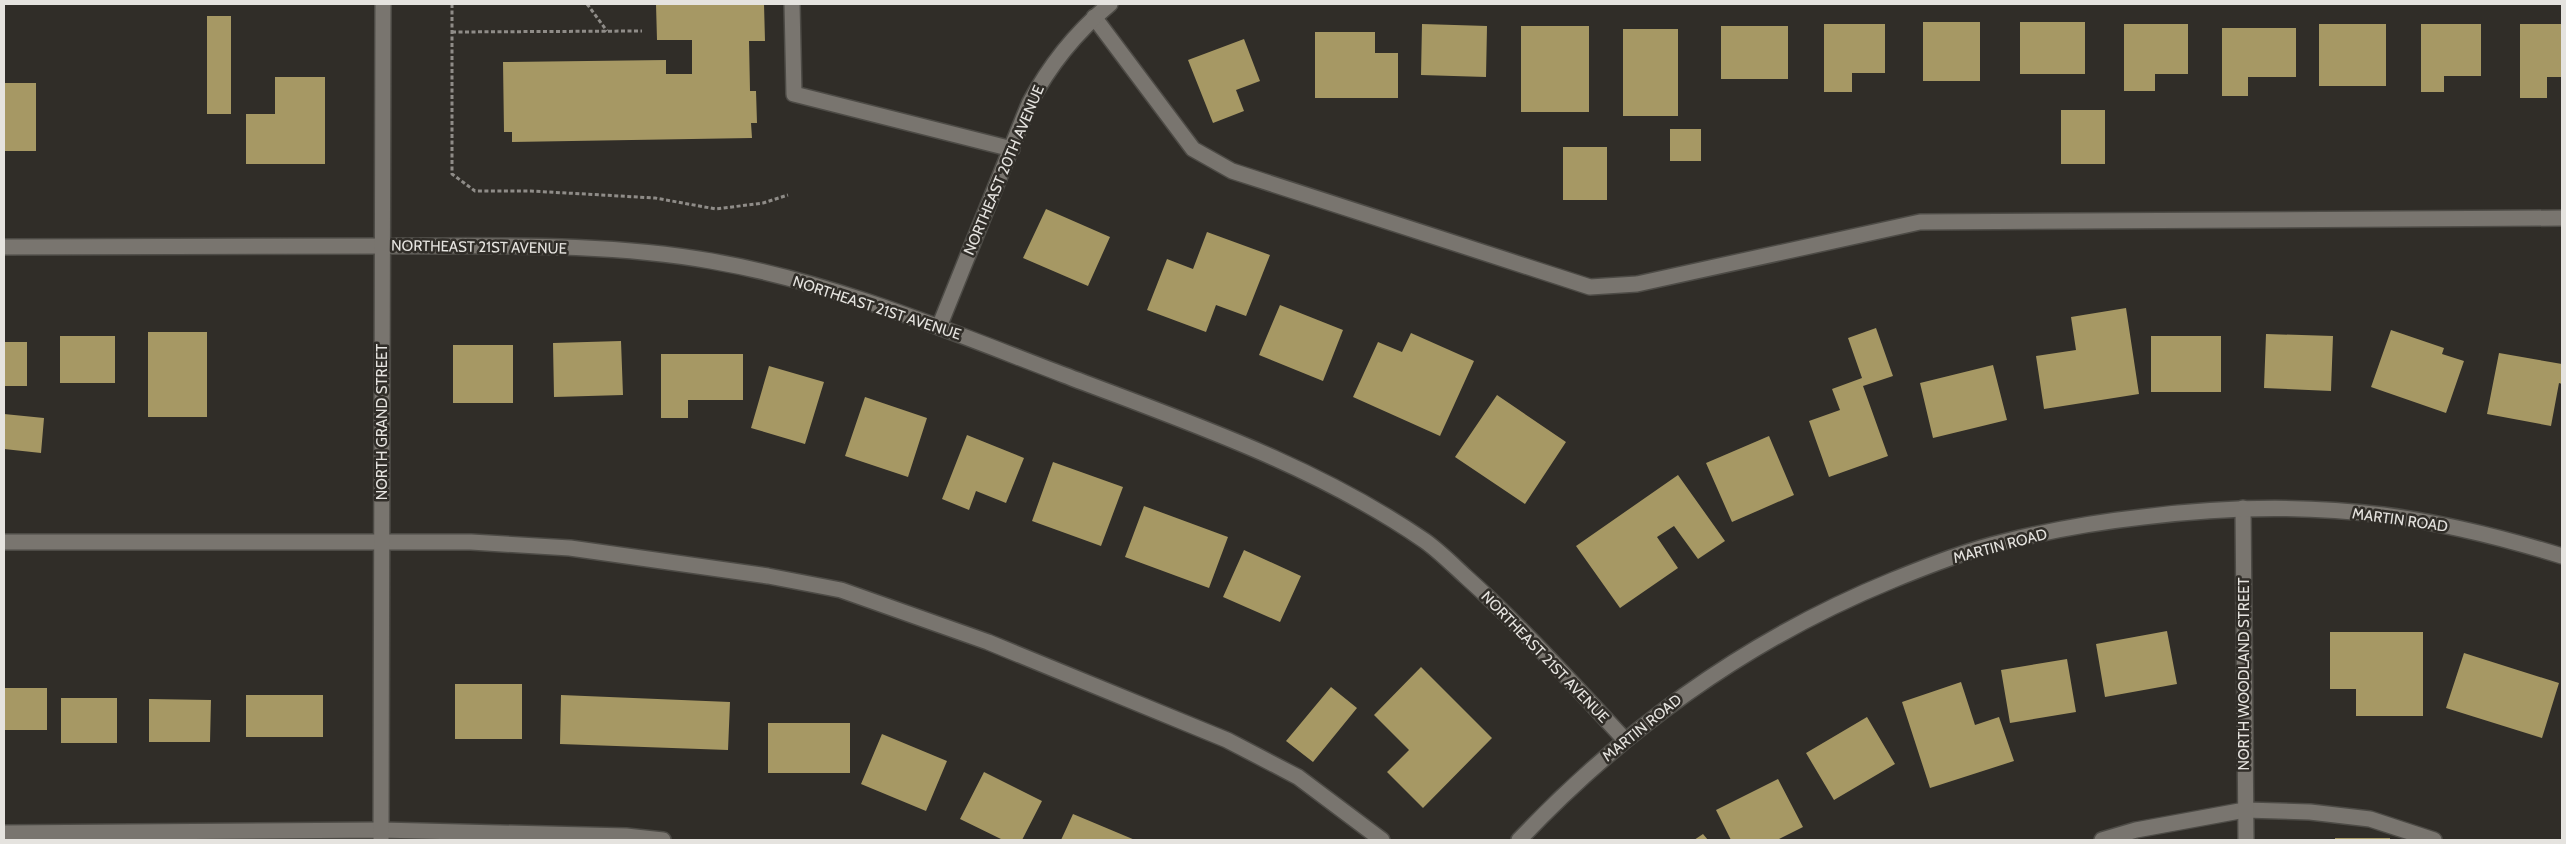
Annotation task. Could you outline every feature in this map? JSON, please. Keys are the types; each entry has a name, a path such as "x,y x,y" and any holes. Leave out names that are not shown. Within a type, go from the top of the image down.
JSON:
{"street":[{"name":"NORTH GRAND STREET","path":"381,835 383,4"},
{"path":"792,4 794,94 1012,149"},
{"name":"NORTHEAST 20TH AVENUE","path":"939,327 1029,104 1043,78 1065,46 1110,4"},
{"path":"1094,17 1193,149 1232,171 1590,287 1637,284 1920,222 2562,218"},
{"name":"NORTHEAST 21ST AVENUE","path":"4,247 382,246 561,248 634,252 710,260 787,278 876,304 1211,431 1284,462 1357,499 1427,542 1505,611 1625,740"},
{"name":"MARTIN ROAD","path":"1520,840 1561,796 1625,740 1673,702 1768,640 1850,598 1930,565 2005,541 2090,523 2188,511 2243,508 2382,515 2449,526 2562,556"},
{"name":"NORTH WOODLAND STREET","path":"2243,508 2246,840"},
{"path":"4,542 471,542 570,548 768,576 841,590 988,642 1227,740 1298,777 1382,840"},
{"path":"2102,840 2136,830 2245,810 2310,812 2370,819 2434,840"},
{"path":"4,833 626,836 663,840"}],"path":[{"path":"452,4 452,174 475,191 531,191 654,198 716,209 763,203 788,195"},
{"path":"588,4 607,31"},
{"path":"452,32 642,31"}],"building":[{"path":"656,4 764,4 765,41 749,41 750,91 756,91 757,123 751,123 752,138 512,142 512,132 504,132 503,62 666,60 666,74 692,74 692,40 657,40"},
{"path":"207,16 231,16 231,114 207,114"},
{"path":"1923,22 1980,22 1980,81 1923,81"},
{"path":"2020,22 2085,22 2085,74 2020,74"},
{"path":"1422,24 1487,26 1486,77 1421,75"},
{"path":"1824,24 1885,24 1885,73 1852,73 1852,92 1824,92"},
{"path":"2124,24 2188,24 2188,74 2155,74 2155,91 2124,91"},
{"path":"2319,24 2386,24 2386,86 2319,86"},
{"path":"2421,24 2481,24 2481,76 2444,76 2444,92 2421,92"},
{"path":"2520,24 2562,24 2562,77 2547,77 2547,98 2520,98"},
{"path":"1521,26 1589,26 1589,112 1521,112"},
{"path":"1721,26 1788,26 1788,79 1721,79"},
{"path":"2222,28 2296,28 2296,77 2248,77 2248,96 2222,96"},
{"path":"1623,29 1678,29 1678,116 1623,116"},
{"path":"1315,32 1375,32 1375,53 1398,53 1398,98 1315,98"},
{"path":"1244,39 1260,81 1236,90 1244,111 1213,123 1188,60"},
{"path":"275,77 325,77 325,164 246,164 246,114 275,114"},
{"path":"4,83 36,83 36,151 4,151"},
{"path":"2061,110 2105,110 2105,164 2061,164"},
{"path":"1670,129 1701,129 1701,161 1670,161"},
{"path":"1563,147 1607,147 1607,200 1563,200"},
{"path":"1046,209 1110,237 1088,286 1023,258"},
{"path":"1207,232 1270,255 1246,316 1216,305 1206,332 1147,310 1167,259 1193,269"},
{"path":"1280,305 1343,330 1323,381 1259,355"},
{"path":"2126,308 2139,394 2044,409 2036,356 2076,350 2071,317"},
{"path":"1876,328 1893,376 1863,386 1888,456 1829,477 1809,421 1840,410 1832,389 1862,378 1848,338"},
{"path":"2391,330 2444,348 2442,354 2464,361 2446,413 2371,387"},
{"path":"148,332 207,332 207,417 148,417"},
{"path":"1411,333 1474,361 1440,436 1353,397 1378,342 1402,352"},
{"path":"2266,334 2333,336 2331,391 2264,388"},
{"path":"60,336 115,336 115,383 60,383"},
{"path":"2151,336 2221,336 2221,392 2151,392"},
{"path":"621,341 623,395 554,397 553,343"},
{"path":"4,342 27,342 27,386 4,386"},
{"path":"453,345 513,345 513,403 453,403"},
{"path":"2499,353 2562,364 2562,384 2559,383 2551,426 2487,414"},
{"path":"661,354 743,354 743,400 688,400 688,418 661,418"},
{"path":"1993,365 2007,420 1933,438 1920,383"},
{"path":"769,366 824,382 805,444 751,428"},
{"path":"1497,395 1566,442 1525,504 1455,457"},
{"path":"865,397 927,418 908,477 845,456"},
{"path":"4,414 44,418 41,453 4,449"},
{"path":"967,435 1024,458 1006,503 976,491 969,510 942,499"},
{"path":"1769,436 1794,495 1732,522 1706,463"},
{"path":"1053,462 1123,487 1101,546 1032,521"},
{"path":"1678,475 1725,541 1698,559 1674,526 1657,537 1678,568 1620,608 1576,546"},
{"path":"1144,506 1228,537 1209,588 1125,557"},
{"path":"1244,550 1301,576 1280,622 1223,597"},
{"path":"2167,631 2177,684 2105,697 2096,644"},
{"path":"2330,632 2423,632 2423,716 2356,716 2356,689 2330,689"},
{"path":"2464,653 2559,683 2542,738 2446,708"},
{"path":"2067,659 2076,712 2010,723 2001,670"},
{"path":"1421,667 1492,738 1423,808 1387,772 1409,750 1374,715"},
{"path":"1961,682 1975,725 1999,717 2014,761 1930,788 1902,702"},
{"path":"455,684 522,684 522,739 455,739"},
{"path":"1331,687 1357,708 1313,762 1286,741"},
{"path":"4,688 47,688 47,730 4,730"},
{"path":"246,695 323,695 323,737 246,737"},
{"path":"561,695 730,702 728,750 560,744"},
{"path":"61,698 117,698 117,743 61,743"},
{"path":"149,699 211,700 210,742 149,742"},
{"path":"1867,717 1895,764 1834,800 1806,753"},
{"path":"768,723 850,723 850,773 768,773"},
{"path":"882,734 947,761 926,811 861,784"},
{"path":"984,772 1042,801 1022,840 1003,840 960,819"},
{"path":"1778,779 1803,827 1777,840 1731,840 1716,810"},
{"path":"1073,814 1135,840 1061,840"},
{"path":"1703,834 1708,840 1694,840"},
{"path":"2335,838 2390,838 2390,840 2335,840"}]}
